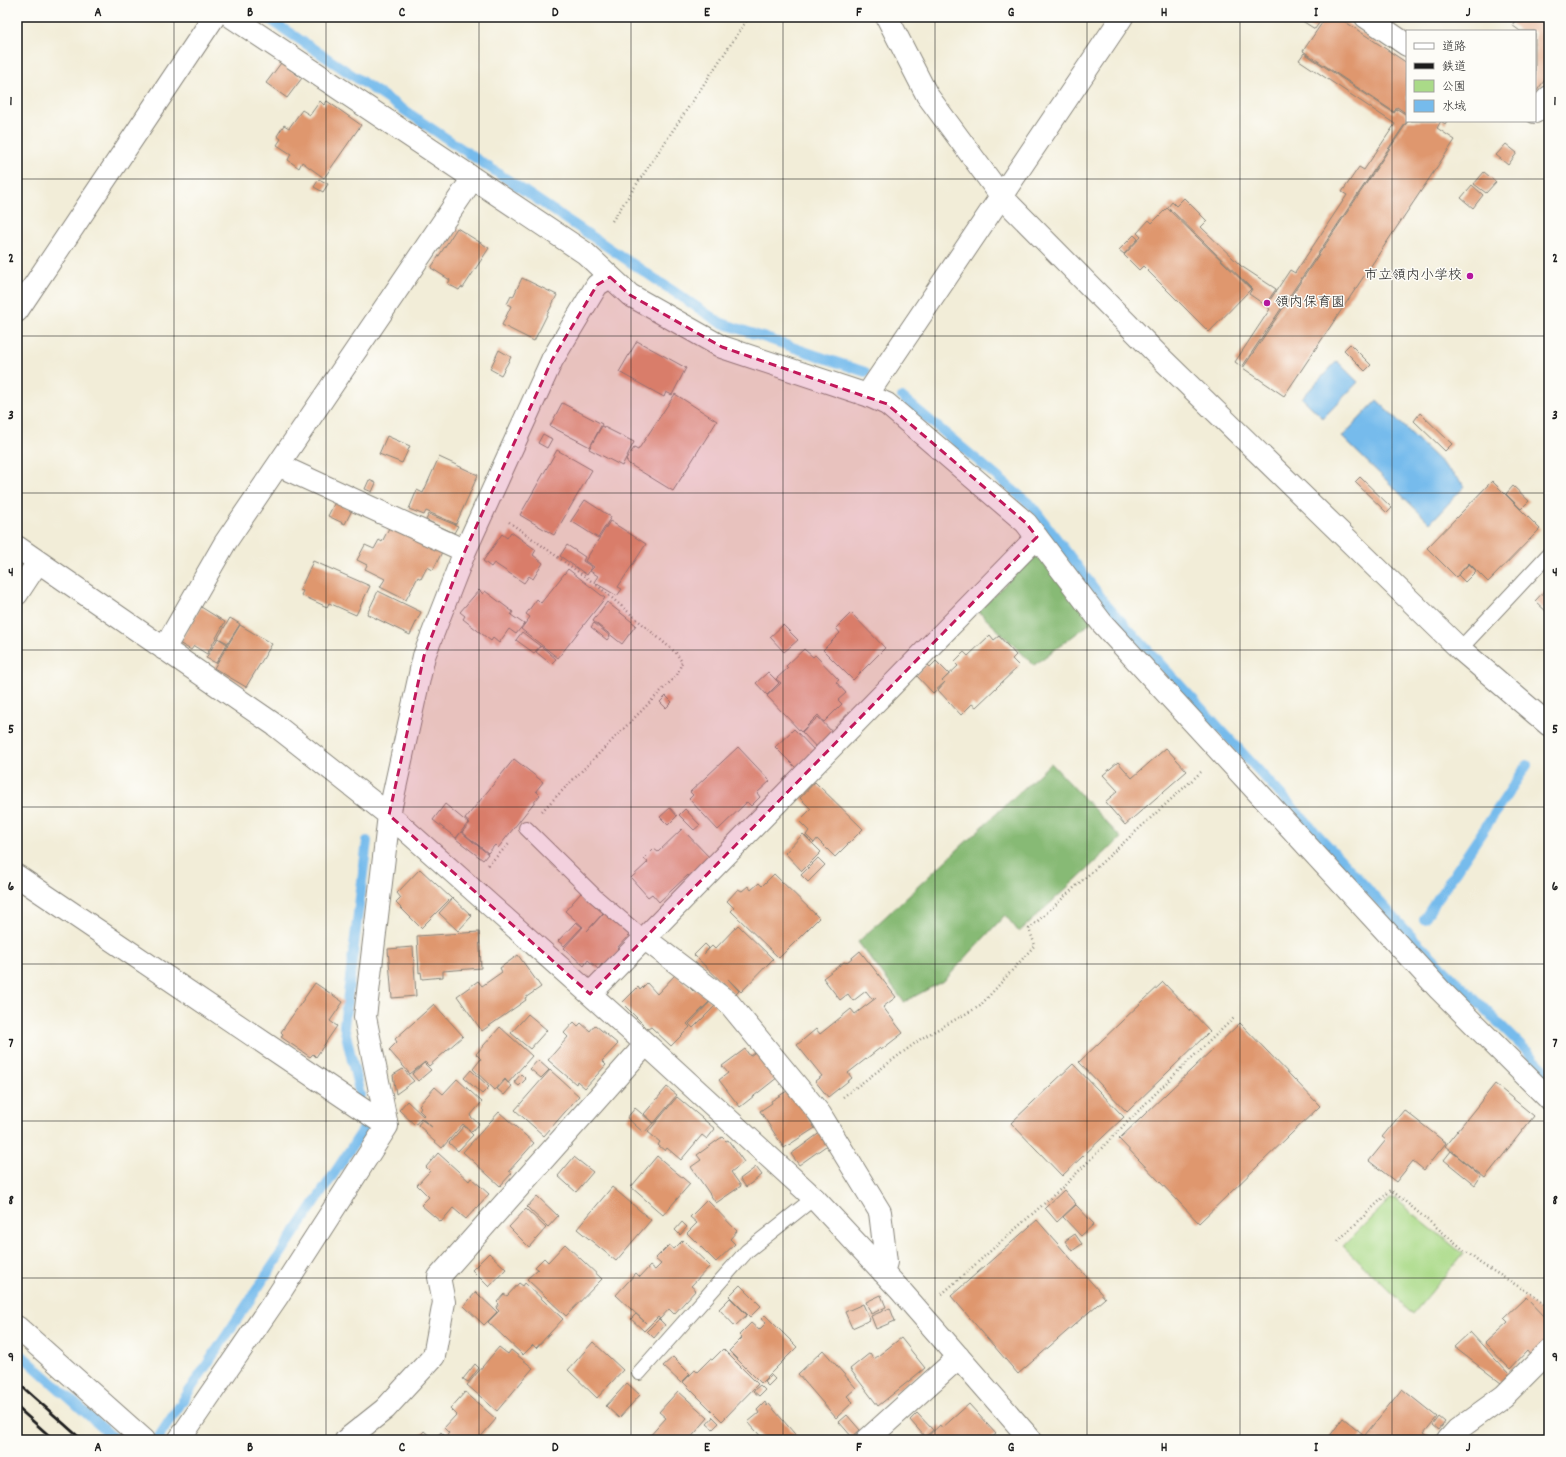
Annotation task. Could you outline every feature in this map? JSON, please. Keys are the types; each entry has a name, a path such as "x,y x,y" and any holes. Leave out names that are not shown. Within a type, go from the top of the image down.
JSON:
{"street":[{"path":"17,311 214,17"},
{"path":"232,17 585,253 630,295 722,347 887,404 1026,524 1102,623 1439,989 1549,1099"},
{"path":"887,17 927,95 1002,197 1163,360 1460,649 1547,721"},
{"path":"867,396 1122,17"},
{"path":"1366,17 1406,45"},
{"path":"1536,111 1549,97"},
{"path":"164,649 225,543 473,178"},
{"path":"179,1440 277,1297 388,1126 365,1017 389,815 424,656 465,551 552,360 597,285 610,277"},
{"path":"278,465 465,551"},
{"path":"590,994 905,674 1036,537"},
{"path":"17,548 274,725 389,815 646,1044 814,1198 883,1272 1031,1440"},
{"path":"17,594 38,562"},
{"path":"17,876 388,1126"},
{"path":"644,938 728,1002 820,1114 880,1212 886,1262 883,1272"},
{"path":"346,1440 385,1409 434,1356 444,1302 440,1277 646,1044"},
{"path":"17,1327 144,1440"},
{"path":"1448,1440 1457,1430 1504,1396 1549,1351"},
{"path":"867,1440 958,1357"}],"lane":[{"path":"1460,649 1549,554"},
{"path":"526,828 596,896 644,938"},
{"path":"640,1373 747,1251 814,1198"}],"path":[{"path":"612,221 749,17"},
{"path":"468,885 677,675 682,662 676,653 598,586 485,506"},
{"path":"820,1114 922,1038 980,1006 1035,945 1030,929 1222,753"},
{"path":"920,1314 1064,1186 1177,1072 1234,1018"},
{"path":"1338,1240 1391,1190 1480,1263 1531,1294 1549,1308"}],"highlighted area":[{"path":"610,277 630,295 722,347 887,404 1026,523 1037,537 590,994 389,815 424,656 465,551 552,360 597,285"}],"green space":[{"path":"1034,556 1045,557 1092,622 1034,665 978,611"},
{"path":"1051,763 1121,838 1019,932 1005,915 945,980 904,1002 858,942"},
{"path":"1390,1199 1397,1200 1463,1254 1413,1314 1343,1246"}],"water":[{"path":"1337,361 1358,382 1323,418 1302,398"},
{"path":"1377,400 1465,486 1430,523 1342,437"}],"building":[{"path":"1296,17 1323,17 1315,29"},
{"path":"1326,17 1338,17 1406,62 1406,113 1397,107 1394,112 1303,51"},
{"path":"1518,17 1546,17 1549,19 1549,74 1536,92 1536,30 1519,30 1512,25"},
{"path":"1304,53 1394,113 1397,109 1406,114 1406,122 1242,367 1235,362 1270,309 1266,306 1290,270 1295,273 1347,195 1342,192 1359,167 1364,170 1395,124 1299,60"},
{"path":"281,63 302,78 287,98 266,83"},
{"path":"320,101 324,105 327,101 361,125 324,178 302,162 299,168 288,160 291,154 277,145 281,139 277,136 284,125 289,128 302,110 310,115"},
{"path":"1407,122 1440,122 1437,128 1455,140 1284,396 1243,368"},
{"path":"1506,144 1517,153 1508,165 1496,155"},
{"path":"1484,172 1496,182 1486,193 1474,184"},
{"path":"319,179 328,184 323,192 314,187"},
{"path":"1472,185 1483,195 1473,208 1461,198"},
{"path":"1184,198 1207,221 1201,227 1241,266 1276,289 1265,305 1249,294 1252,289 1168,207 1172,202 1176,206"},
{"path":"1167,208 1251,289 1209,332 1143,266 1139,270 1124,255 1141,237 1137,233 1149,220 1152,223"},
{"path":"457,228 489,248 463,288 461,287 459,290 448,284 450,280 431,268"},
{"path":"1134,235 1138,239 1124,254 1119,250"},
{"path":"522,278 557,295 534,341 502,325 511,306 507,304 511,296 513,297"},
{"path":"637,341 686,368 672,395 666,392 664,397 619,372"},
{"path":"1350,344 1371,365 1365,371 1344,350"},
{"path":"499,350 511,357 501,375 490,369"},
{"path":"675,394 717,421 673,491 629,464 626,460 634,448 638,450"},
{"path":"562,403 602,424 590,447 550,426"},
{"path":"1420,413 1452,444 1445,451 1414,421"},
{"path":"602,426 634,442 622,466 589,449"},
{"path":"543,434 552,439 547,448 538,443"},
{"path":"387,436 410,446 402,463 379,454"},
{"path":"557,450 592,470 554,535 520,515"},
{"path":"439,457 478,475 456,524 426,511 424,515 409,509 417,490 423,493"},
{"path":"1360,477 1392,508 1387,513 1355,482"},
{"path":"369,480 376,483 372,492 365,489"},
{"path":"1492,481 1540,529 1488,582 1469,563 1456,577 1427,548"},
{"path":"1513,486 1529,501 1521,509 1506,494"},
{"path":"585,500 611,517 598,538 571,521"},
{"path":"335,502 352,510 345,524 328,516"},
{"path":"429,514 458,526 454,533 426,520"},
{"path":"610,521 646,544 618,587 622,589 617,596 594,582 598,576 590,571 594,567 585,561"},
{"path":"390,526 442,552 433,570 427,567 421,579 418,577 406,600 380,587 385,579 365,569 367,565 357,560 365,545 374,549 379,540 382,542"},
{"path":"511,532 536,550 533,555 543,563 533,579 529,576 524,583 494,563 491,567 483,561 502,534 507,538"},
{"path":"567,545 585,557 583,561 592,567 587,575 560,556"},
{"path":"313,561 370,586 356,615 329,603 327,607 301,595 303,591 300,590"},
{"path":"1469,564 1476,571 1465,582 1458,575"},
{"path":"568,569 605,598 558,658 521,629 530,617 526,614 537,599 541,603"},
{"path":"1549,586 1549,614 1535,601"},
{"path":"479,590 483,594 485,591 513,612 511,615 524,624 516,634 509,629 499,643 493,638 491,641 463,619 465,616 460,612"},
{"path":"378,591 421,612 410,635 367,614"},
{"path":"607,602 636,625 622,644 593,621"},
{"path":"201,607 225,622 207,654 194,646 191,650 179,643"},
{"path":"851,613 885,648 853,680 823,650 840,633 836,628"},
{"path":"230,618 240,624 228,643 218,638"},
{"path":"594,623 610,636 607,640 591,627"},
{"path":"240,625 272,644 246,687 214,668"},
{"path":"783,625 798,640 784,652 770,637"},
{"path":"522,632 540,646 534,653 516,640"},
{"path":"990,635 994,640 999,636 1016,655 1012,659 1019,666 976,707 972,704 961,715 938,690 945,682 933,693 916,675 927,664 930,667 936,661 949,674 942,681 958,666 954,662 964,652 968,656"},
{"path":"218,638 227,644 216,663 206,658"},
{"path":"541,646 556,659 551,664 536,652"},
{"path":"804,649 813,657 815,655 839,680 836,682 846,693 838,700 842,704 824,722 818,715 801,732 767,696 781,683 776,679 788,668 786,666"},
{"path":"768,672 779,683 767,695 756,683"},
{"path":"666,696 672,702 666,708 660,702"},
{"path":"818,717 834,734 818,749 802,732"},
{"path":"794,729 814,750 796,768 775,747"},
{"path":"738,747 770,781 757,793 760,797 751,806 747,802 718,830 689,799 693,795 690,792"},
{"path":"1166,748 1187,771 1125,825 1105,802 1118,791 1103,775 1118,762 1132,778"},
{"path":"514,759 543,782 536,791 540,795 498,848 495,845 488,853 462,832 470,823 465,819"},
{"path":"815,782 863,829 835,857 817,839 814,843 806,835 809,831 799,821 811,809 800,798"},
{"path":"445,804 468,823 456,838 433,820"},
{"path":"670,808 677,816 668,825 660,817"},
{"path":"685,809 700,825 694,830 679,815"},
{"path":"682,829 710,858 690,878 688,875 659,902 652,894 648,897 631,878 648,862 644,859 654,849 658,852"},
{"path":"461,832 488,854 483,860 456,839"},
{"path":"803,834 821,852 802,871 785,853"},
{"path":"818,858 825,865 808,882 801,875"},
{"path":"420,869 451,898 421,928 396,903 401,898 397,893"},
{"path":"774,874 819,918 779,958 731,911 734,908 727,901 738,889 742,891 748,886 751,890 759,883 762,886"},
{"path":"581,893 603,913 587,931 604,913 629,935 617,948 620,951 605,967 602,964 598,969 588,960 584,966 564,948 583,927 565,911"},
{"path":"453,898 472,916 458,931 439,913"},
{"path":"576,922 582,927 564,946 558,941"},
{"path":"738,925 773,959 741,992 728,979 739,991 735,995 694,955 705,944 709,948 704,954 712,946 715,949"},
{"path":"479,932 481,968 443,971 443,977 422,979 421,972 419,973 417,936"},
{"path":"413,947 416,996 392,998 388,949"},
{"path":"860,951 896,997 883,1007 903,1033 881,1050 880,1048 848,1073 852,1078 828,1097 815,1081 822,1076 797,1045 816,1029 820,1034 851,1009 855,1014 876,998 872,999 866,991 853,1001 848,994 840,1000 823,978 844,962 846,963"},
{"path":"518,955 541,987 525,998 526,1000 482,1031 457,996 478,981 482,986 502,972 500,968"},
{"path":"676,974 693,991 696,988 710,1001 687,1024 690,1027 671,1046 651,1027 648,1029 622,1003 638,987 640,990 647,983 657,994"},
{"path":"1163,982 1210,1031 1127,1112 1079,1062"},
{"path":"315,983 343,1002 330,1021 337,1026 316,1057 313,1054 310,1057 281,1037 283,1034 281,1032"},
{"path":"711,1001 716,1005 693,1028 689,1024"},
{"path":"434,1004 463,1036 429,1066 425,1062 410,1074 389,1050 397,1042 395,1039"},
{"path":"528,1014 547,1030 530,1049 511,1033"},
{"path":"574,1022 578,1026 581,1023 590,1031 595,1025 618,1044 602,1061 606,1065 585,1088 577,1081 576,1084 548,1060 568,1037 564,1033"},
{"path":"1240,1023 1320,1106 1199,1223 1119,1139"},
{"path":"500,1027 532,1056 508,1083 505,1079 495,1090 473,1069 481,1059 476,1054"},
{"path":"745,1049 750,1056 758,1050 778,1077 740,1107 719,1080 728,1073 722,1066"},
{"path":"538,1060 549,1070 541,1078 530,1069"},
{"path":"424,1063 431,1070 418,1081 412,1074"},
{"path":"1073,1064 1124,1117 1062,1176 1011,1123"},
{"path":"403,1069 414,1081 396,1094 393,1075"},
{"path":"471,1070 489,1087 482,1094 464,1078"},
{"path":"550,1070 579,1096 544,1136 515,1110"},
{"path":"521,1074 526,1079 519,1086 514,1082"},
{"path":"457,1079 482,1102 470,1116 479,1124 472,1132 463,1124 442,1148 418,1125 422,1120 432,1127 421,1118 415,1125 399,1110 407,1101 423,1116 424,1115 419,1110 421,1107 419,1105 435,1087 443,1094"},
{"path":"505,1080 512,1086 504,1095 497,1089"},
{"path":"1495,1084 1534,1116 1485,1178 1445,1146"},
{"path":"667,1087 677,1095 654,1123 644,1114"},
{"path":"787,1091 790,1096 793,1094 815,1128 784,1148 760,1111 772,1103 771,1101"},
{"path":"677,1097 715,1129 707,1139 702,1135 681,1160 667,1148 665,1151 658,1145 660,1142 648,1132"},
{"path":"635,1108 653,1123 644,1133 627,1118"},
{"path":"1404,1110 1446,1143 1424,1170 1413,1161 1396,1182 1369,1161 1386,1140 1382,1137"},
{"path":"499,1112 534,1143 509,1171 512,1173 500,1186 463,1152"},
{"path":"464,1126 473,1135 458,1151 449,1143"},
{"path":"821,1132 830,1143 799,1165 791,1154"},
{"path":"722,1137 726,1141 728,1140 744,1162 731,1172 741,1186 716,1203 691,1167 701,1160 697,1155"},
{"path":"1451,1151 1481,1176 1475,1185 1444,1160"},
{"path":"438,1153 469,1181 471,1178 489,1194 466,1219 453,1208 441,1222 421,1205 429,1197 417,1185 430,1171 426,1167"},
{"path":"657,1156 690,1184 663,1215 631,1187"},
{"path":"574,1157 593,1172 576,1192 558,1176"},
{"path":"756,1167 762,1175 746,1187 740,1179"},
{"path":"612,1187 651,1220 616,1261 577,1229"},
{"path":"1064,1190 1076,1204 1057,1222 1045,1208"},
{"path":"537,1196 558,1216 548,1227 527,1207"},
{"path":"707,1200 737,1231 730,1239 735,1244 716,1262 687,1233 697,1223 690,1217"},
{"path":"1076,1205 1094,1224 1081,1236 1063,1217"},
{"path":"526,1209 546,1228 529,1247 509,1227"},
{"path":"1037,1220 1105,1298 1018,1374 951,1296"},
{"path":"682,1222 687,1227 680,1235 675,1230"},
{"path":"1075,1234 1082,1244 1072,1251 1065,1241"},
{"path":"683,1240 710,1266 691,1286 696,1290 674,1314 669,1309 660,1319 658,1317 644,1331 631,1319 636,1314 646,1323 616,1295 636,1273 640,1277 650,1266 655,1270 661,1264 655,1259 669,1245 674,1249"},
{"path":"565,1244 602,1279 566,1316 527,1279 538,1269 535,1267 544,1258 548,1262"},
{"path":"489,1253 506,1269 489,1287 472,1270"},
{"path":"519,1283 523,1286 525,1283 563,1319 536,1348 533,1345 523,1355 488,1322 499,1311 496,1308 499,1304 497,1302 504,1294 507,1296"},
{"path":"740,1285 761,1306 750,1317 729,1296"},
{"path":"476,1292 497,1312 484,1325 464,1306"},
{"path":"881,1295 886,1307 871,1314 866,1302"},
{"path":"1526,1297 1549,1321 1549,1338 1531,1356 1527,1351 1510,1369 1485,1343 1508,1322 1504,1318"},
{"path":"730,1298 747,1315 735,1326 719,1309"},
{"path":"863,1304 870,1320 852,1328 845,1312"},
{"path":"890,1308 895,1321 876,1329 871,1316"},
{"path":"765,1315 797,1347 761,1383 729,1351 742,1338 739,1335 751,1323 759,1330 766,1323 761,1319"},
{"path":"659,1319 665,1325 654,1338 647,1331"},
{"path":"1470,1332 1509,1374 1501,1383 1454,1347"},
{"path":"901,1338 925,1368 878,1406 850,1369 870,1353 874,1359"},
{"path":"593,1342 623,1370 597,1398 568,1370"},
{"path":"499,1347 508,1354 511,1350 533,1368 497,1411 467,1385"},
{"path":"723,1349 758,1384 722,1421 683,1382 695,1370 697,1372"},
{"path":"823,1350 856,1388 847,1396 853,1402 836,1418 798,1374"},
{"path":"673,1357 690,1374 681,1383 663,1366"},
{"path":"475,1364 479,1368 468,1382 463,1379"},
{"path":"771,1375 775,1379 768,1386 764,1382"},
{"path":"627,1383 640,1395 619,1418 606,1406"},
{"path":"760,1385 765,1390 759,1396 753,1391"},
{"path":"1402,1389 1437,1417 1424,1433 1432,1439 1361,1440"},
{"path":"678,1391 708,1418 689,1440 651,1440 648,1438 666,1418 659,1412"},
{"path":"465,1392 496,1419 478,1440 443,1440 449,1433 444,1428 456,1415 450,1409"},
{"path":"765,1402 767,1406 769,1404 800,1440 764,1440 748,1422 759,1413 757,1410"},
{"path":"969,1404 996,1434 989,1440 928,1440 926,1438 940,1425 942,1428"},
{"path":"917,1413 933,1430 925,1437 910,1420"},
{"path":"847,1415 860,1430 852,1437 839,1422"},
{"path":"713,1417 719,1423 713,1429 707,1424"},
{"path":"1439,1417 1445,1422 1439,1430 1433,1425"},
{"path":"1343,1418 1363,1434 1359,1440 1327,1440"},
{"path":"424,1431 432,1438 430,1440 420,1440 418,1438"},
{"path":"441,1432 445,1436 442,1440 434,1440"}],"waterway":[{"path":"266,17 719,322 865,372"},
{"path":"902,397 1032,506 1109,608 1412,937 1549,1073"},
{"path":"1424,919 1527,765"},
{"path":"360,1095 344,1026 367,841"},
{"path":"158,1438 367,1124"},
{"path":"17,1351 116,1440"}],"railway":[{"path":"17,1382 82,1440"},
{"path":"17,1407 54,1440"}],"place":[{"name":"市立領内小学校","path":"1470,276"},
{"name":"領内保育園","path":"1267,303"}]}
